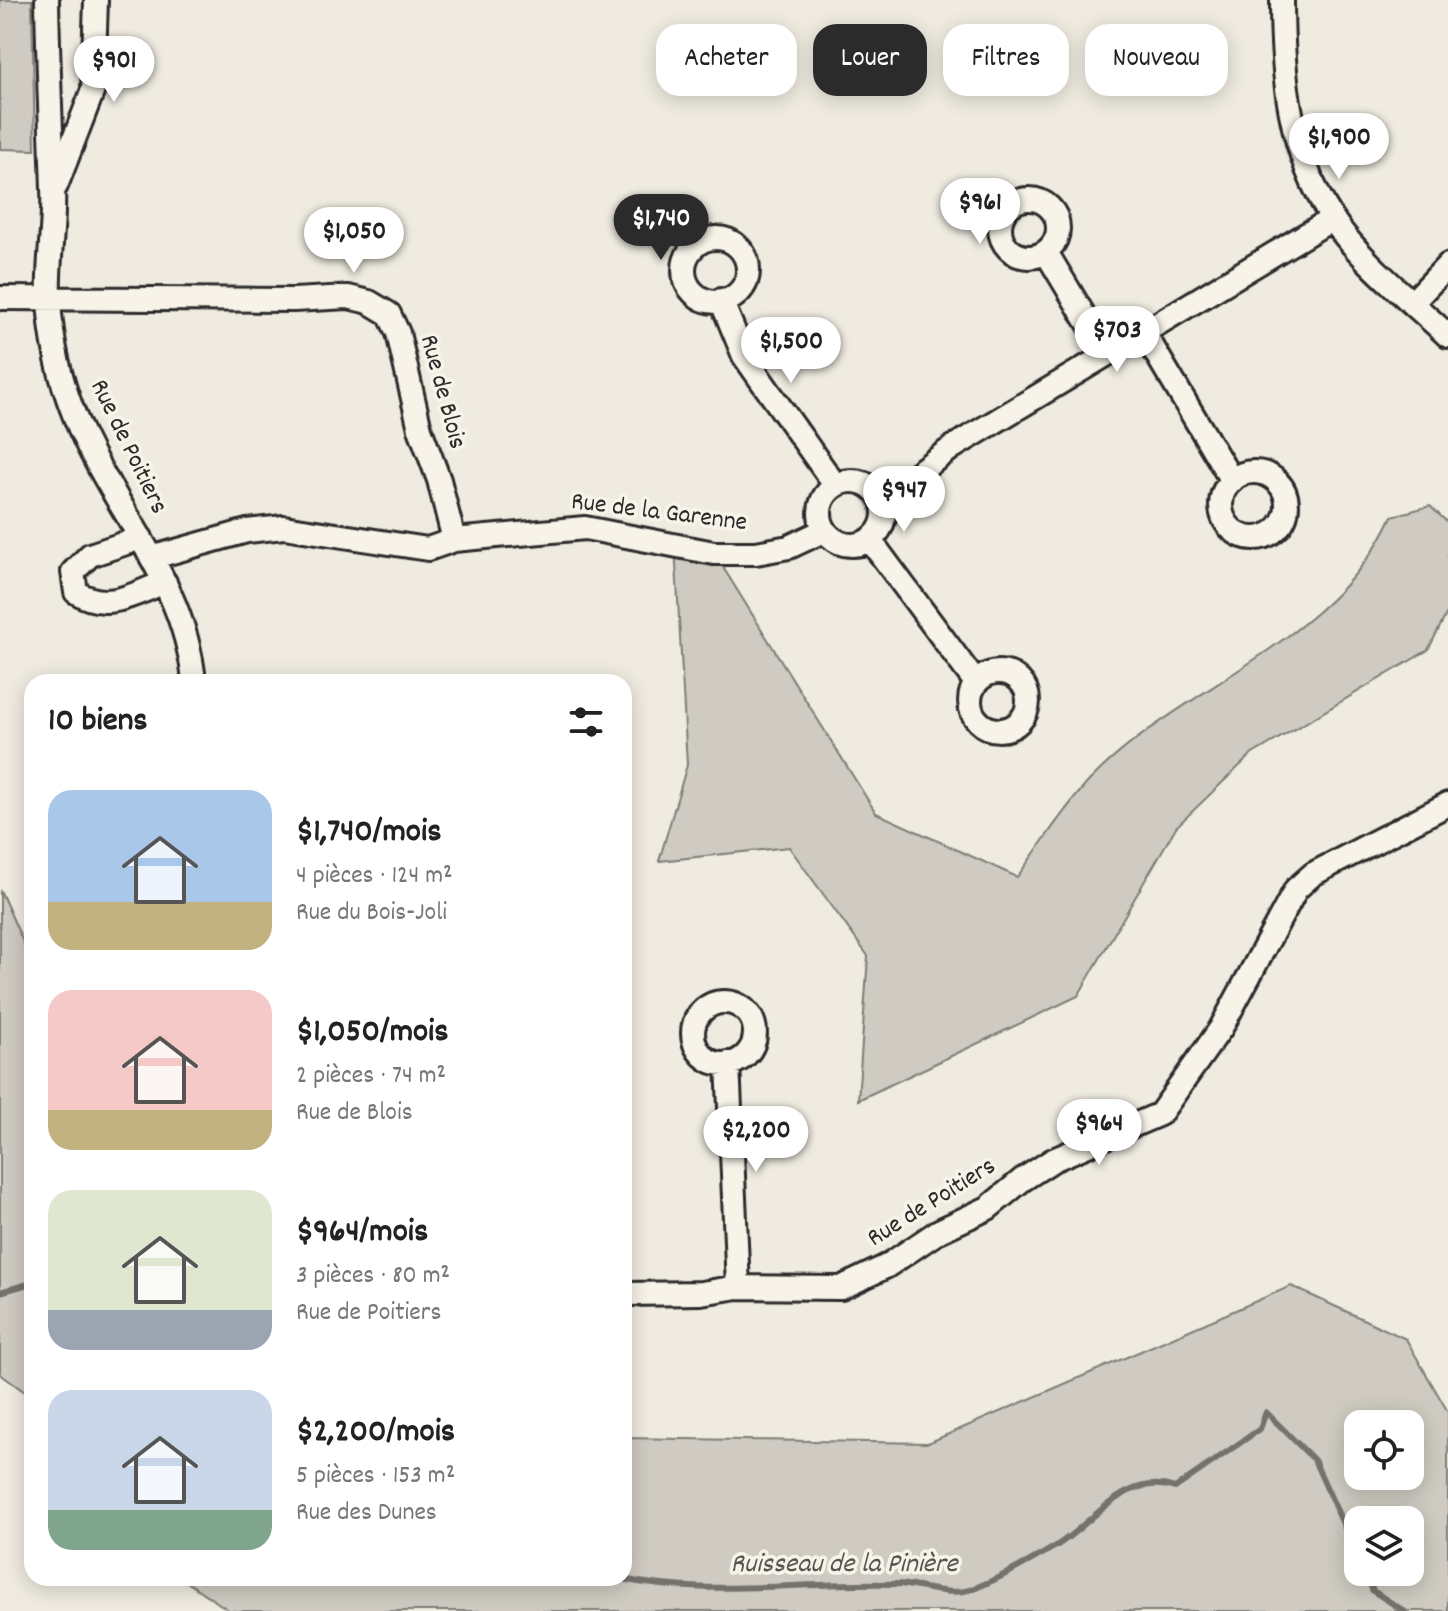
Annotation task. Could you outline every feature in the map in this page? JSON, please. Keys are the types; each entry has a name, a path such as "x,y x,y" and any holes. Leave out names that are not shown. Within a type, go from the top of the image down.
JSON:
{"street":[{"name":"Rue de Poitiers","path":"47,0 48,121 54,191 49,297 56,357 75,417 165,582 186,634 193,674"},
{"name":"Rue de Poitiers","path":"54,191 93,90 96,0"},
{"path":"1282,0 1285,95 1316,187 1332,219 1448,336"},
{"path":"882,499 953,447 1332,219"},
{"path":"1046,252 1107,354"},
{"path":"1412,303 1448,265"},
{"name":"Rue de Blois","path":"0,298 294,300 319,296 369,302 389,314 398,333 420,429 439,480 454,540"},
{"path":"721,300 744,356 835,485"},
{"path":"1143,331 1232,481"},
{"path":"846,481 867,484 882,499 882,526 870,540 851,545 832,538 825,530 820,511 828,492 835,485 846,481"},
{"name":"Rue de la Garenne","path":"148,548 284,527 428,549 454,540 585,528 714,553 756,553 789,547 825,530"},
{"path":"870,540 976,683"},
{"name":"Rue de Poitiers","path":"148,548 90,555 73,572 76,592 91,601 112,603 165,582"},
{"name":"Rue de Poitiers","path":"632,1294 701,1293 738,1287 841,1288 859,1282 939,1231 988,1208 1053,1160 1160,1114 1221,1028 1296,889 1313,874 1447,807"},
{"path":"728,1063 738,1287"}],"shaded area":[{"path":"0,0 32,0 35,150 0,149"},
{"path":"1430,506 1448,523 1448,611 1428,650 1251,755 1176,827 1078,996 858,1100 868,956 789,847 659,861 687,765 675,545 714,553 876,813 1017,877 1080,791 1127,746 1296,630 1334,597 1366,560 1392,516"},
{"path":"0,890 24,944 24,1391 0,1374"},
{"path":"1291,1286 1406,1339 1448,1412 1448,1611 230,1611 193,1586 632,1586 632,1438 928,1443"}],"waterway":[{"name":"Ruisseau de la Pinière","path":"0,1292 24,1285"},
{"name":"Ruisseau de la Pinière","path":"632,1581 721,1588 896,1584 943,1591 969,1590 1056,1546 1126,1493 1157,1485 1175,1488 1260,1429 1266,1412 1314,1460 1344,1526"},
{"name":"Ruisseau de la Pinière","path":"1371,1586 1373,1591 1404,1611"}]}
